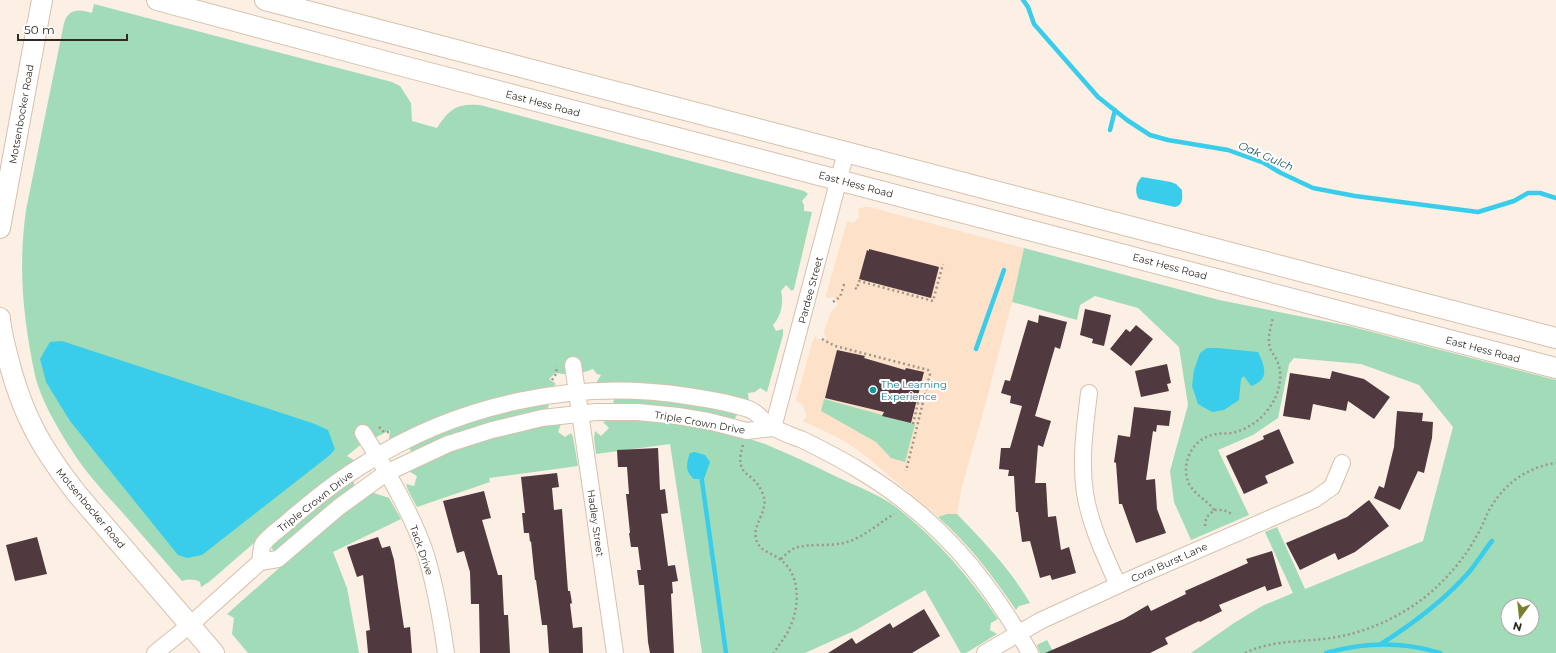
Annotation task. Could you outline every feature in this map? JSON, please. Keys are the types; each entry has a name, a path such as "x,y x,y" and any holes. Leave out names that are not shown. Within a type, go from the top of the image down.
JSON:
{"main road":[{"name":"Motsenbocker Road","path":"0,228 42,0"},
{"name":"East Hess Road","path":"157,0 433,74 1556,368"},
{"path":"265,0 1556,338"},
{"name":"Motsenbocker Road","path":"0,318 16,390 40,442 78,495 214,653"}],"street":[{"name":"Pardee Street","path":"773,428 846,152"},
{"name":"Hadley Street","path":"573,365 615,653"},
{"name":"Triple Crown Drive","path":"260,562 263,544 332,485 377,455 424,431 463,416 516,401 577,392 634,391 696,397 753,411 773,428 814,445 855,468 889,490 918,512 942,534 969,563 995,596 1030,653"},
{"path":"1089,393 1083,454 1085,494 1090,517 1118,585"},
{"name":"Triple Crown Drive","path":"155,653 260,562 278,559 339,507 386,473 448,444 487,431 542,418 596,412 654,414 703,420 747,431 773,428"},
{"name":"Tack Drive","path":"362,433 377,455 408,510 424,549 436,595 446,653"},
{"name":"Coral Burst Lane","path":"986,653 1029,626 1118,585 1315,499 1332,487 1342,463"}],"path":[{"path":"855,288 857,289 859,281 933,301 943,264"},
{"path":"834,302 840,297 844,286 846,286"},
{"path":"1214,510 1196,493 1190,484 1186,471 1188,456 1192,449 1212,434 1234,433 1247,427 1262,416 1274,401 1279,385 1280,375 1279,366 1270,348 1269,341 1273,318"},
{"path":"822,339 835,346 928,370 930,374 906,471"},
{"path":"913,424 918,404 923,404"},
{"path":"743,445 739,459 740,462 746,474 760,488 765,503 764,511 756,530 756,540 765,551 780,559 792,572 796,589 796,605 790,627 774,653"},
{"path":"1245,653 1274,644 1344,636 1372,627 1407,610 1440,584 1462,559 1476,538 1490,508 1504,489 1513,480 1532,469 1556,463"},
{"path":"1205,526 1206,518 1214,510 1224,510 1232,514"},
{"path":"780,559 800,546 839,544 848,542 857,538 894,514"}],"shaded area":[{"path":"869,207 1024,248 1012,302 986,402 962,486 957,514 947,514 938,517 861,452 839,438 803,421 807,417 803,405 796,401 815,336 817,339 826,339 824,331 832,310 838,305 834,297 826,298 826,295 847,221 854,223 859,217 858,209"}],"green space":[{"path":"94,4 392,82 400,86 411,103 412,121 437,128 450,112 459,106 480,105 804,191 808,194 802,201 804,211 812,212 794,289 792,291 786,285 781,291 781,309 776,322 773,325 776,331 783,329 783,335 767,392 760,388 755,392 748,393 749,402 596,383 601,375 597,374 593,369 574,374 555,373 549,379 556,384 552,387 521,393 389,439 390,430 359,446 347,456 354,460 351,463 270,529 209,582 201,587 200,582 196,580 182,581 95,482 82,466 66,441 50,413 37,384 27,333 22,273 22,252 26,210 64,23 66,18 72,12 79,10 92,13"},
{"path":"1024,248 1219,300 1349,326 1556,380 1556,653 1191,653 1234,623 1262,606 1293,593 1265,532 1277,527 1305,589 1423,541 1453,427 1419,385 1361,364 1294,358 1289,364 1278,418 1253,435 1218,450 1249,515 1191,540 1174,502 1170,471 1188,405 1179,347 1138,308 1095,296 1080,305 1077,320 1012,302"},
{"path":"616,397 680,401 736,412 737,415 733,421 616,405 613,402"},
{"path":"824,399 915,424 905,462 891,458 876,442 821,411"},
{"path":"547,403 549,406 546,411 412,452 410,450 410,445 484,415"},
{"path":"613,419 671,423 709,429 747,438 792,456 882,498 911,519 964,573 998,619 991,623 990,630 997,634 966,653 961,653 925,590 856,630 805,653 702,653 670,444 596,454 594,438 595,431 601,436 609,428 603,422"},
{"path":"553,423 561,424 558,432 565,437 571,433 578,466 489,478 490,482 417,507 406,484 414,486 417,476 410,472 418,466 447,452 477,441"},
{"path":"351,481 354,482 354,488 277,551 272,549 272,544 312,509"},
{"path":"374,493 389,498 401,519 333,552 347,588 359,653 248,653 232,634 234,618 227,614 339,515 369,494"},
{"path":"947,514 957,514 977,535 1005,567 1030,603 1019,606 1016,610 980,561 960,538 938,517"},
{"path":"1047,640 1054,653 1040,653 1037,645"}],"water":[{"path":"1142,177 1176,184 1182,190 1181,203 1175,207 1139,199 1137,196 1136,187"},
{"path":"62,341 315,424 328,430 335,449 330,455 202,555 187,558 178,555 70,421 46,382 40,359 50,342"},
{"path":"1207,348 1258,352 1263,362 1264,372 1261,380 1251,386 1244,376 1241,379 1239,400 1224,410 1212,412 1198,404 1192,386 1194,370 1200,353"},
{"path":"695,452 705,455 710,462 704,479 694,479 689,473 687,467 690,453"}],"building":[{"path":"869,249 939,267 931,298 859,279 867,250 869,251"},
{"path":"1085,309 1111,315 1104,346 1092,343 1093,339 1080,335"},
{"path":"1039,315 1067,322 1060,349 1055,347 1035,416 1051,421 1043,447 1038,445 1035,483 1046,483 1048,517 1056,516 1061,550 1069,547 1076,573 1052,580 1050,575 1040,578 1030,541 1022,542 1018,512 1016,512 1014,476 1008,476 1009,470 999,469 1001,448 1010,448 1022,406 1010,403 1011,396 1001,393 1005,380 1010,381 1028,320 1038,323"},
{"path":"1136,325 1153,339 1131,366 1110,349 1126,329 1130,332"},
{"name":"The Learning Experience","path":"837,350 865,356 864,358 905,370 906,368 924,372 911,423 882,416 884,412 825,398"},
{"path":"1167,364 1171,383 1167,384 1169,391 1141,397 1135,371"},
{"path":"1332,371 1364,379 1390,397 1374,419 1348,401 1346,411 1313,404 1310,420 1283,416 1290,373 1330,379"},
{"path":"1134,407 1171,411 1169,426 1157,425 1156,432 1153,431 1146,480 1155,479 1157,509 1166,533 1136,543 1122,504 1119,504 1116,463 1114,462 1118,435 1130,437"},
{"path":"1397,411 1423,413 1422,421 1433,422 1432,438 1424,473 1418,471 1400,510 1374,498 1379,486 1384,488 1394,447"},
{"path":"1279,429 1294,463 1265,476 1268,483 1244,494 1226,456 1264,439 1263,436"},
{"path":"658,448 660,490 665,489 668,513 661,514 668,566 675,565 678,581 672,582 673,593 671,594 674,653 650,653 644,585 639,585 637,570 641,570 638,547 631,547 629,533 626,494 629,494 627,467 618,467 617,450"},
{"path":"557,473 559,487 552,488 554,510 562,509 568,591 570,591 572,603 570,604 573,628 582,627 583,653 549,653 547,625 542,625 531,541 530,542 529,533 524,533 522,513 525,513 521,477"},
{"path":"484,491 491,518 482,520 498,575 502,575 504,615 508,615 510,653 480,653 479,604 471,604 470,572 464,551 457,553 443,501"},
{"path":"1369,500 1389,526 1355,552 1338,560 1335,553 1300,570 1286,543 1347,517"},
{"path":"37,537 47,574 15,581 6,545"},
{"path":"378,537 382,548 390,546 394,560 404,628 410,627 412,653 368,653 366,631 370,630 363,575 357,577 347,547"},
{"path":"1272,551 1282,586 1267,591 1265,586 1219,605 1222,611 1165,638 1168,644 1150,653 1045,653 1124,619 1148,605 1151,611 1186,594 1185,591 1248,563 1246,559"},
{"path":"924,609 940,636 912,653 828,653 852,638 856,644 890,623 893,628"}],"waterway":[{"name":"Oak Gulch","path":"1023,0 1028,7 1034,24 1098,97 1127,120 1150,135 1168,140 1228,150 1264,163 1313,188 1355,196 1478,212 1514,201 1528,193 1540,193 1556,198"},
{"path":"1110,130 1115,110"},
{"path":"976,349 1004,270"},
{"path":"701,474 726,653"},
{"path":"1381,644 1417,619 1450,592 1470,571 1492,541"},
{"path":"1326,653 1340,649 1383,644 1412,646 1440,653"}],"place":[{"name":"The Learning Experience","path":"873,390"}]}
